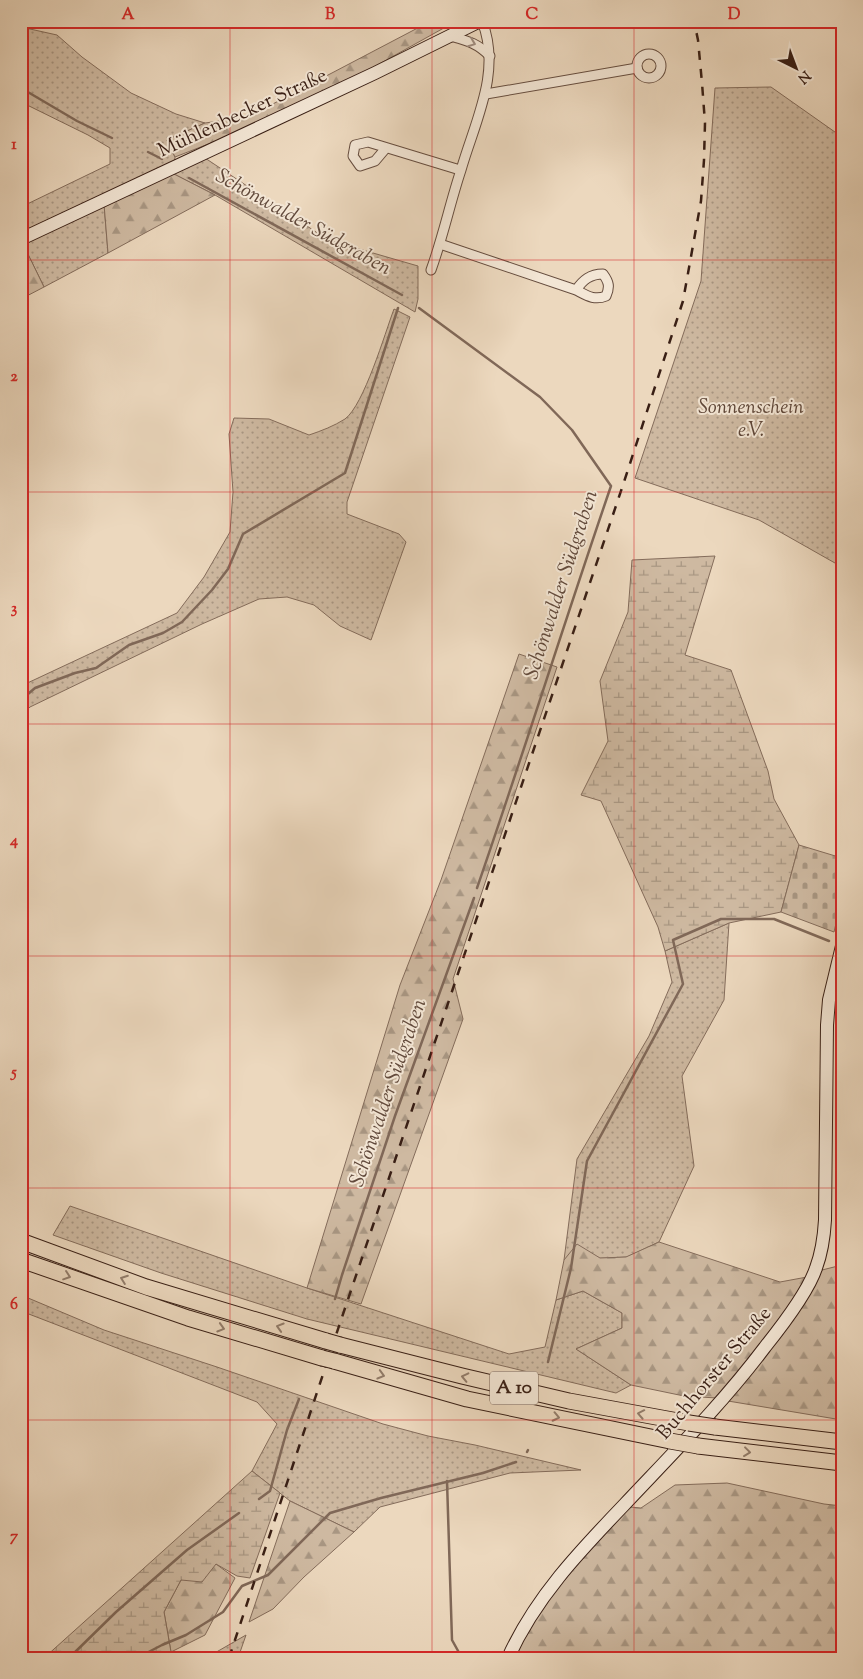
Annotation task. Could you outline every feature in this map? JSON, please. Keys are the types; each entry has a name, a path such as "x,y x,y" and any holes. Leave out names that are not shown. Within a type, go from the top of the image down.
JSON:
{"highway":[{"name":"A 10","path":"21,1241 146,1287 333,1343 462,1376 560,1399 689,1423 842,1442"},
{"name":"A 10","path":"21,1260 188,1318 467,1399 698,1446 842,1464"}],"main road":[{"name":"Mühlenbecker Straße","path":"21,239 481,21"},
{"name":"Buchhorster Straße","path":"508,1658 526,1623 559,1576 727,1395 774,1336 816,1271 822,1251 825,1220 827,1025 829,1000 842,946"}],"street":[{"path":"431,270 460,170 486,94 490,56 487,35 481,21"},
{"path":"450,36 474,43 490,56"},
{"path":"486,94 637,68"},
{"path":"386,148 460,170"},
{"path":"440,244 576,290"}],"green space":[{"path":"431,21 450,21 451,24 363,73 234,134 175,157 167,140 205,123 248,117"},
{"path":"21,27 57,35 82,57 131,93 176,114 205,123 167,140 175,157 173,172 205,158 328,240 418,266 418,299 415,312 215,195 172,173 104,204 108,253 44,287 23,244 21,245 21,207 110,164 110,148 21,102"},
{"name":"Sonnenschein e.V.","path":"771,87 842,137 842,567 759,520 635,478 701,281 715,88"},
{"path":"172,173 215,195 108,253 104,204"},
{"path":"23,244 44,287 21,299 21,245"},
{"path":"394,309 410,317 347,502 347,514 399,534 406,542 371,640 340,626 314,605 287,597 259,599 202,624 30,707 21,716 21,686 177,613 204,577 230,532 233,492 229,434 234,418 269,419 309,435 345,419 352,411 366,384 380,351"},
{"path":"715,556 685,655 731,670 768,771 774,799 799,845 781,912 729,923 665,951 658,927 601,801 581,795 608,741 600,681 628,612 632,560"},
{"path":"519,654 557,667 453,979 463,1019 361,1304 307,1288 400,985 441,880"},
{"path":"799,845 842,858 842,898 834,932 781,912"},
{"path":"729,923 724,1000 682,1076 694,1166 659,1242 627,1257 564,1260 577,1159 649,1036 672,982 665,951"},
{"path":"70,1206 307,1288 509,1354 545,1347 556,1300 583,1291 622,1313 622,1328 576,1349 631,1385 616,1393 307,1319 161,1273 53,1235"},
{"path":"659,1242 780,1282 807,1277 780,1319 717,1398 684,1396 631,1385 576,1349 622,1328 622,1313 583,1291 556,1300 564,1260 577,1244 600,1258 626,1257"},
{"path":"842,1265 842,1420 728,1401 778,1338 822,1270"},
{"path":"21,1295 104,1330 383,1424 428,1436 581,1470 510,1473 380,1507 354,1532 290,1501 252,1471 277,1424 257,1402 21,1311"},
{"path":"252,1471 280,1493 250,1578 237,1576 216,1564 202,1582 181,1580 164,1612 171,1652 163,1658 44,1658"},
{"path":"727,1483 824,1504 842,1506 842,1658 514,1658 530,1626 565,1577 630,1507 641,1508 675,1485"},
{"path":"290,1501 354,1532 304,1577 273,1609 249,1622"},
{"path":"216,1564 235,1578 205,1635 171,1652 164,1612 181,1580"},
{"path":"246,1635 238,1658 206,1658"}],"waterway":[{"name":"Schönwalder Südgraben","path":"21,88 77,121 112,138"},
{"name":"Schönwalder Südgraben","path":"148,152 162,159"},
{"name":"Schönwalder Südgraben","path":"189,178 402,295"},
{"path":"21,700 35,688 75,673 96,668 129,645 163,633 182,622 212,590 228,569 243,534 345,473 398,308"},
{"name":"Schönwalder Südgraben","path":"419,308 540,397 572,430 611,486 477,888"},
{"name":"Schönwalder Südgraben","path":"335,1299 395,1116 474,898"},
{"path":"548,1362 571,1268 587,1161 683,984 673,940 721,919 774,919 829,941"},
{"name":"Schönwalder Südgraben","path":"259,1499 270,1491 287,1430 299,1399"},
{"path":"137,1658 186,1635 223,1612 242,1586 268,1575 330,1513 381,1498 483,1473 516,1462"},
{"path":"447,1481 452,1640 462,1658"},
{"name":"Schönwalder Südgraben","path":"69,1658 116,1612 187,1550 239,1513"}],"railway":[{"path":"229,1658 683,301 701,201 704,160 705,123 698,40 694,21"}]}
